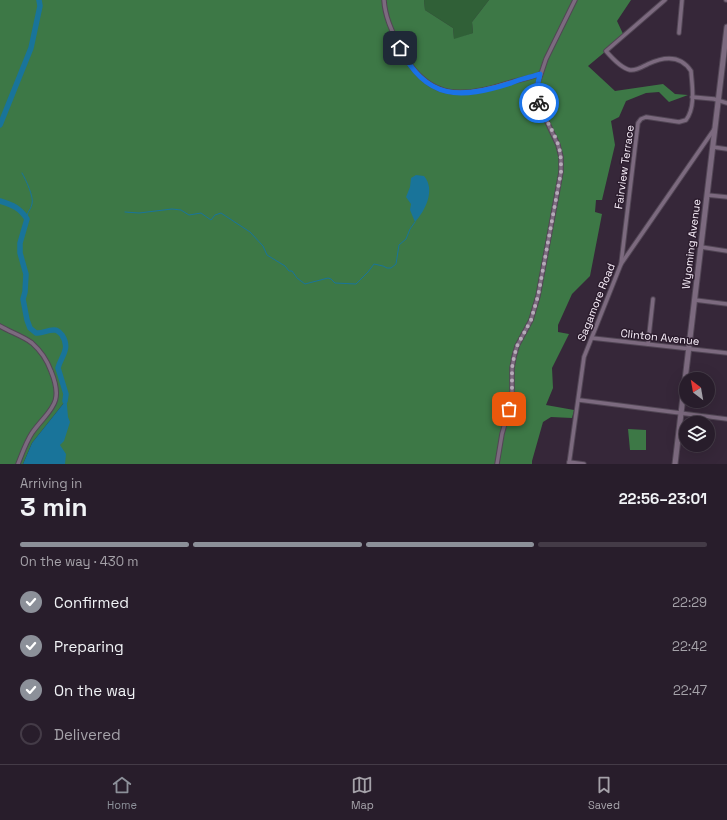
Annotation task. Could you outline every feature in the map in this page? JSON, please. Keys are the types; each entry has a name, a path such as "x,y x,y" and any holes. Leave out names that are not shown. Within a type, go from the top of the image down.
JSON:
{"main road":[{"name":"Wyoming Avenue","path":"675,464 718,101 726,52 727,27"}],"street":[{"path":"384,0 384,9 407,61 419,75 432,85 445,91 465,93 492,89 538,74"},
{"path":"497,464 502,434 512,392 512,368 514,357 517,346 531,320 538,296 561,172 561,156 558,145 538,101 538,74 575,0"},
{"path":"665,0 606,51 624,68 630,70 640,68 662,59 673,58 683,61 691,71 692,97 727,103"},
{"path":"679,33 682,0"},
{"name":"Fairview Terrace","path":"621,264 638,124 641,119 646,117 679,122 684,121 690,113 692,97"},
{"name":"Sagamore Road","path":"569,463 584,357 621,264 715,127"},
{"path":"713,147 727,149"},
{"path":"707,195 727,197"},
{"path":"701,247 727,251"},
{"path":"648,344 653,299"},
{"path":"695,300 727,304"},
{"path":"0,326 31,342 40,350 49,366 56,387 56,396 52,409 30,437 18,464"},
{"name":"Clinton Avenue","path":"592,338 727,353"},
{"path":"579,400 727,419"},
{"path":"569,463 584,464"}],"green space":[{"path":"0,0 424,0 425,10 453,28 454,39 473,33 472,22 489,0 631,0 617,21 624,36 588,66 615,91 663,84 675,94 688,95 669,102 659,92 646,93 626,101 619,117 611,121 615,145 602,200 596,200 595,212 602,214 590,276 572,294 558,325 558,332 569,334 552,368 553,388 546,405 574,410 572,418 551,417 543,422 532,464 60,464 60,445 66,396 63,404 32,443 23,464 0,464"},
{"path":"424,0 489,0 472,22 473,33 454,40 453,28 425,10"},
{"path":"628,429 646,430 646,450 630,450"}],"water":[{"path":"416,175 424,176 429,188 429,194 428,200 422,212 415,222 410,210 411,204 406,197 410,187 411,178"},
{"path":"66,394 68,417 70,422 64,441 60,445 66,454 65,464 23,464 32,443 63,404"}],"waterway":[{"path":"0,125 31,48 40,6 39,0"},
{"path":"22,173 32,197 31,207 27,219"},
{"path":"0,201 16,207 27,219 20,243 20,253 26,274 23,299 27,320 30,328 36,333 56,330 65,340 66,344 58,368 66,394 65,401"},
{"path":"125,212 139,213 172,209 181,210 189,215 201,213 211,220 215,215 221,213 250,232 263,246 267,255 285,266 289,271 292,271 297,278 305,284 328,278 335,283 356,284 374,264 391,268 396,264 399,245 406,239 415,222"}],"way so far":[{"path":"509,409 512,392 512,368 514,357 517,346 531,320 538,296 560,184 561,156 558,145 539,103"}],"route":[{"path":"400,48 407,61 419,75 432,85 451,93 479,92 540,74 538,83 539,103"}]}
